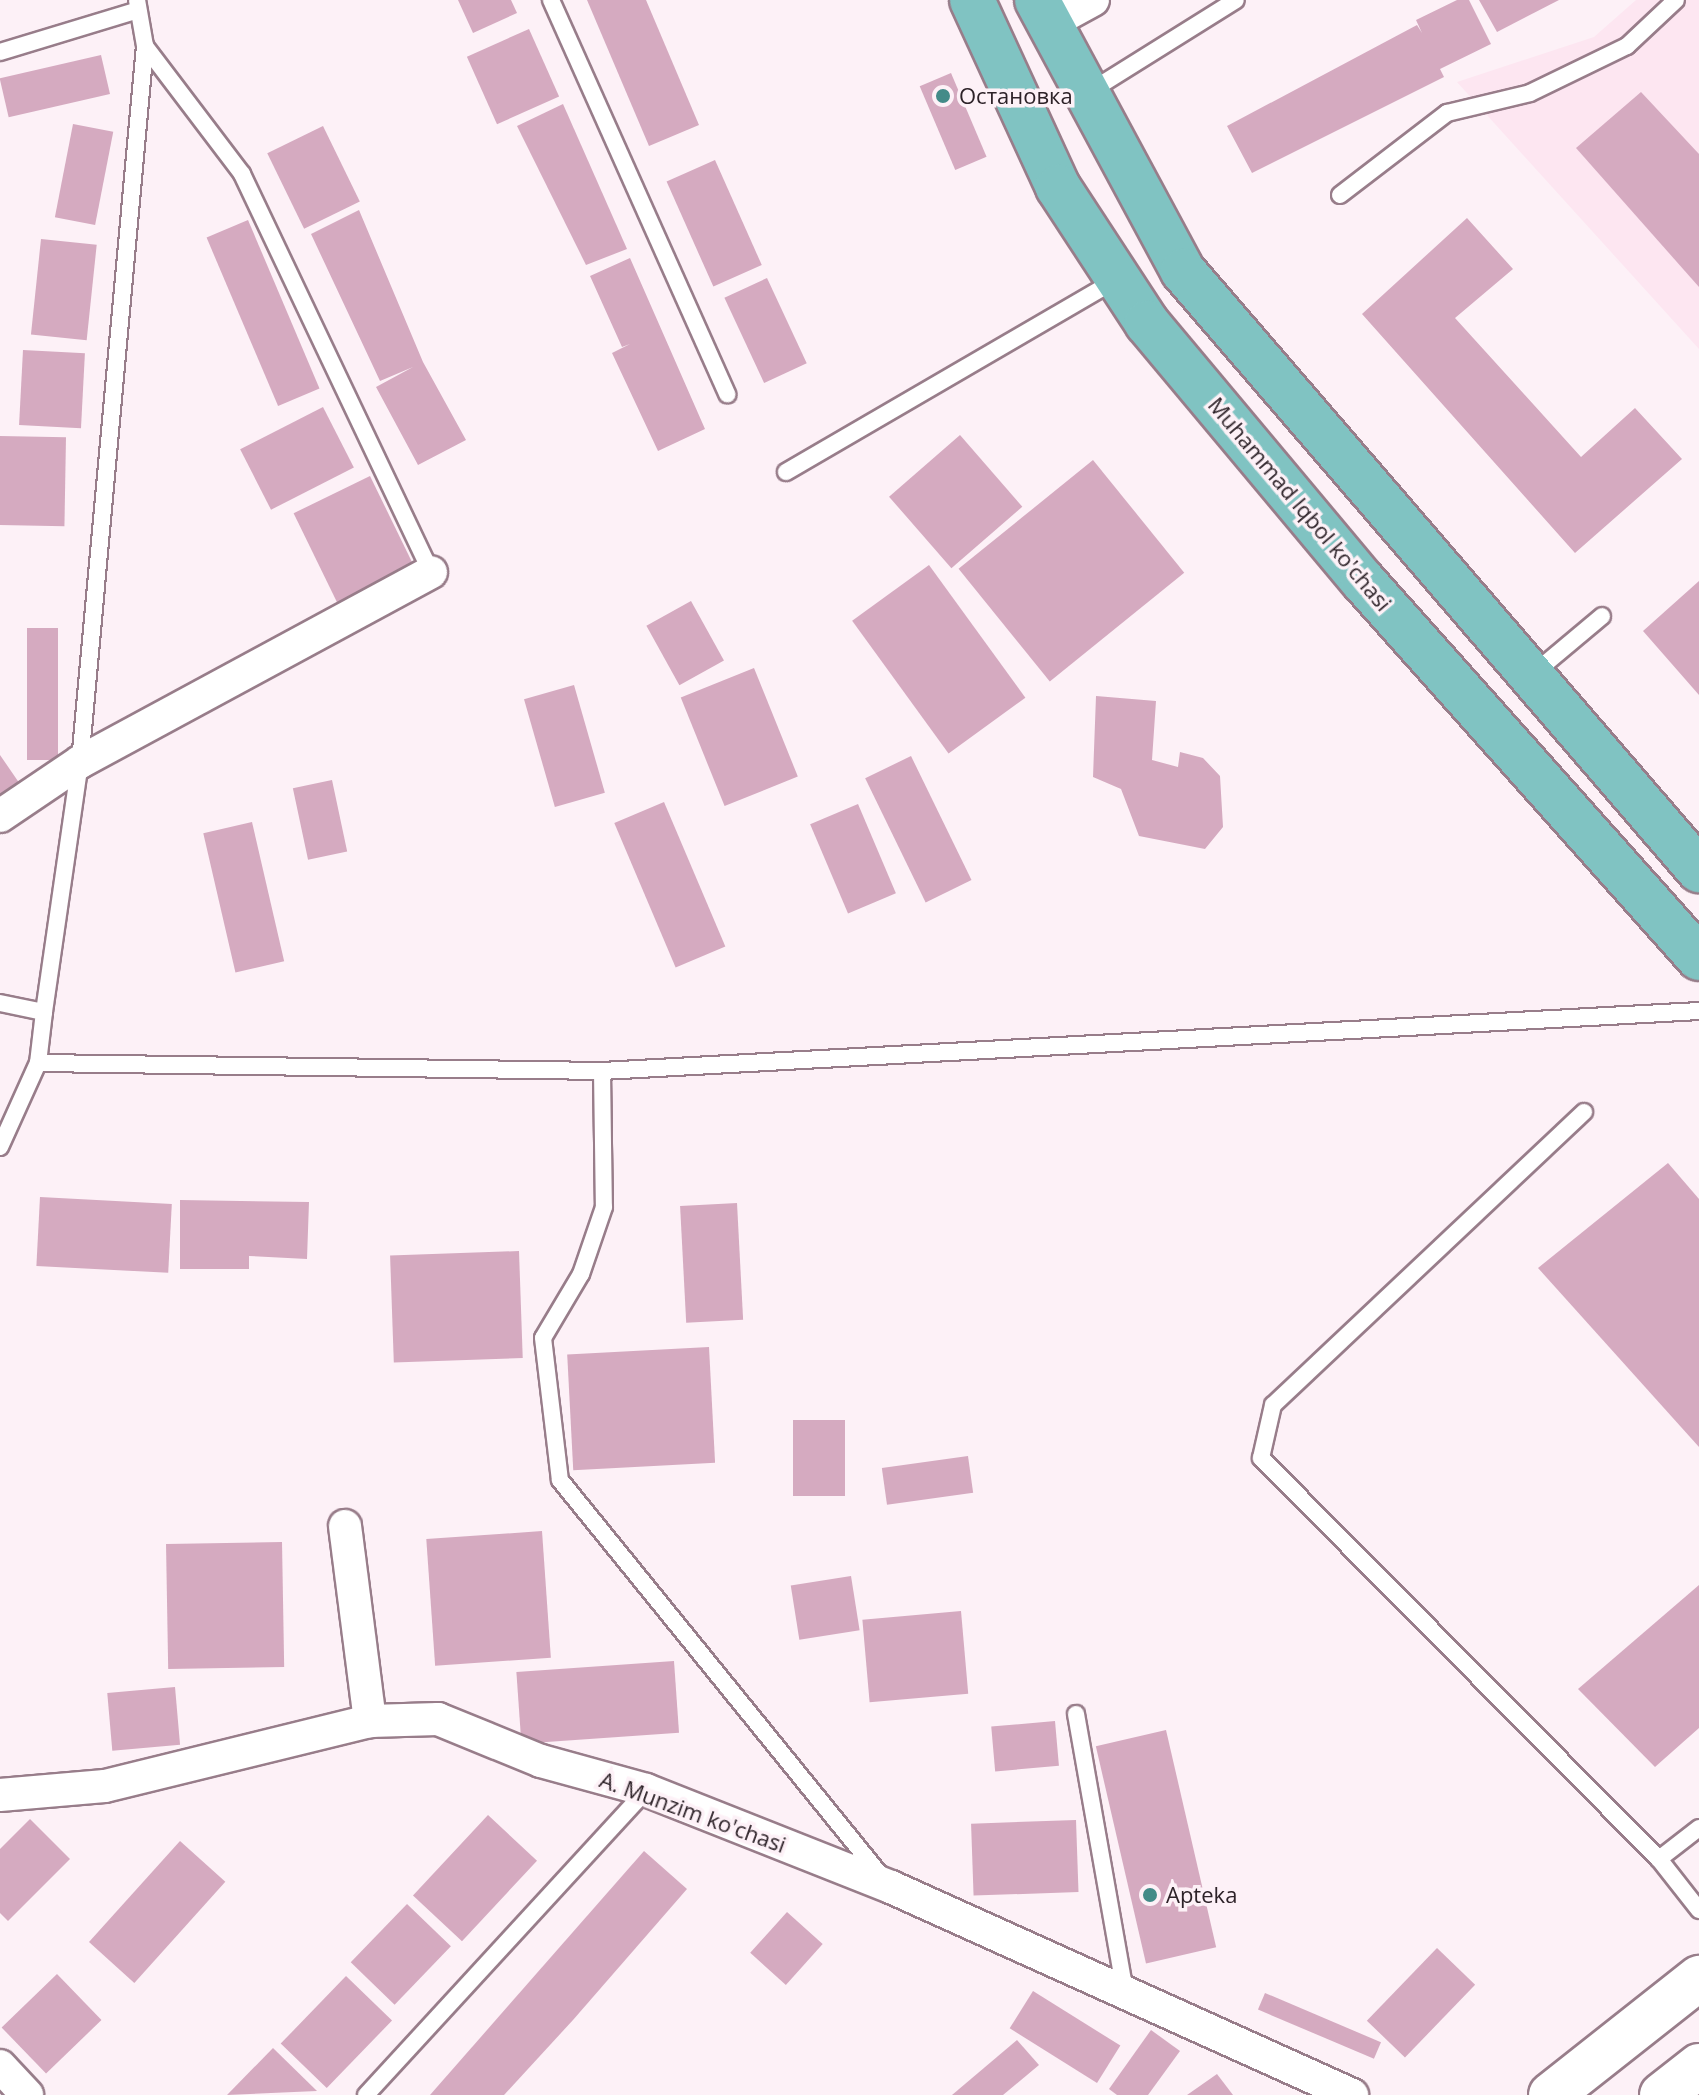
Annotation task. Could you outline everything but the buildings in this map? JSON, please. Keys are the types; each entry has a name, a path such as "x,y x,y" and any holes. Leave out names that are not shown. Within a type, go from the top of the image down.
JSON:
{"main road":[{"name":"Muhammad Iqbol ko'chasi","path":"972,0 1058,187 1116,280 1363,581 1699,958"},
{"path":"1043,12 1084,95 1183,271 1529,677 1699,870"},
{"path":"1551,2095 1699,1978"}],"street":[{"path":"1043,12 1093,0"},
{"path":"0,816 80,762 431,572"},
{"path":"345,1526 370,1721"},
{"name":"A. Munzim ko'chasi","path":"0,1795 105,1786 370,1721 438,1719 541,1761 646,1790 891,1887 1352,2095"},
{"path":"0,2066 27,2095"}],"lane":[{"path":"551,0 727,394"},
{"path":"1084,95 1236,0"},
{"path":"1340,195 1447,113 1530,93 1627,46 1676,0"},
{"path":"0,52 137,5 145,46 80,762 38,1063 0,1147"},
{"path":"145,46 242,174 431,572"},
{"path":"786,472 1116,280"},
{"path":"1529,677 1602,616"},
{"path":"0,1003 44,1012"},
{"path":"38,1063 602,1071 1699,1011"},
{"path":"602,1071 604,1207 581,1274 543,1338 560,1480 891,1887"},
{"path":"1584,1112 1273,1405 1261,1458 1659,1859 1699,1910"},
{"path":"1076,1714 1125,1992"},
{"path":"366,2095 646,1790"},
{"path":"1659,1859 1699,1828"}],"shaded area":[{"path":"1636,0 1699,0 1699,349 1457,82 1594,37"}],"place":[{"name":"Остановка","path":"943,96"},
{"name":"Apteka","path":"1150,1895"}]}
